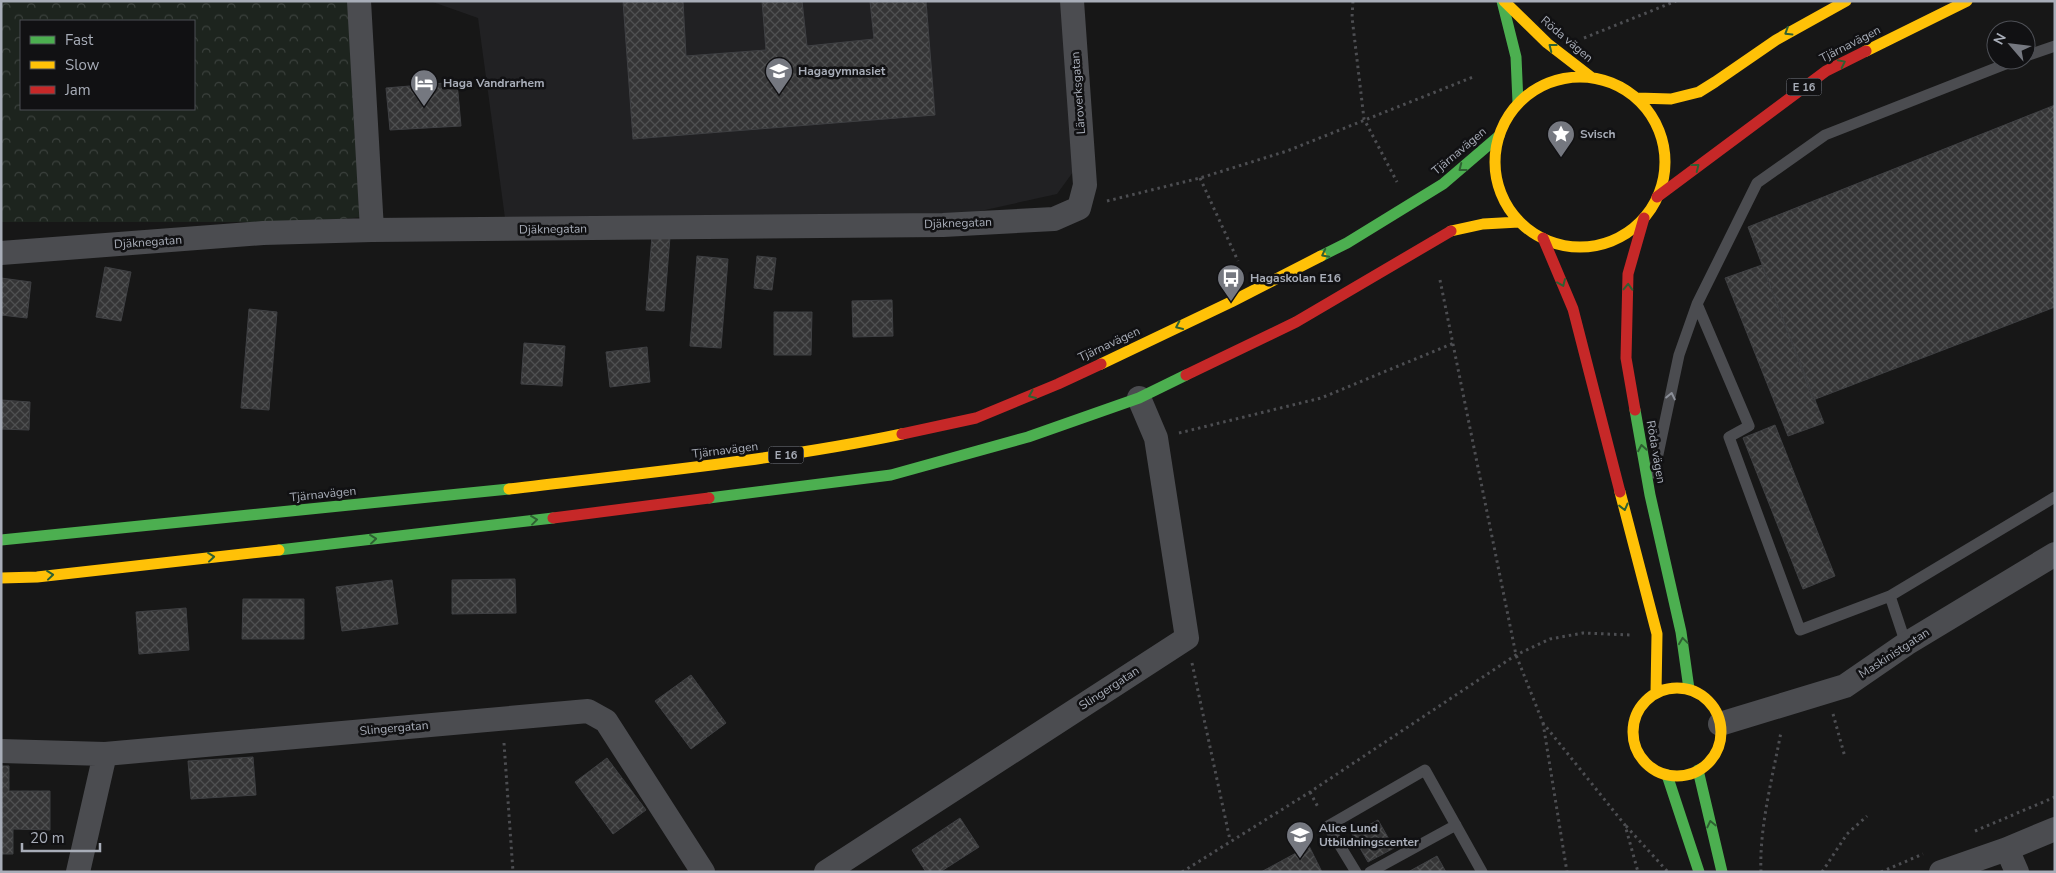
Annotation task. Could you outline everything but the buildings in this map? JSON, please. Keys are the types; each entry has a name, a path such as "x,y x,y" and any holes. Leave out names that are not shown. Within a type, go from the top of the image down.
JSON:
{"main road":[{"name":"Röda vägen","path":"1503,1 1547,43 1591,77"},
{"name":"Röda vägen","path":"1503,1 1516,57 1518,104"},
{"path":"1637,98 1669,100 1691,95 1717,83 1754,54 1810,19 1846,1"},
{"name":"Tjärnavägen","path":"1657,197 1826,71 1967,1"},
{"path":"1591,77 1616,84 1637,98 1651,115 1662,141 1665,155 1664,176 1657,197 1644,218 1630,230 1614,239 1596,245 1578,247 1560,244 1543,238 1520,222 1510,210 1497,182 1495,151 1506,119 1518,104 1539,87 1564,78 1591,77"},
{"name":"Tjärnavägen","path":"1,540 499,490 737,462 845,446 976,418 1058,384 1231,302 1347,243 1443,184 1499,136"},
{"name":"Röda vägen","path":"1644,218 1628,274 1626,358 1650,495 1682,632 1689,689"},
{"path":"1,578 37,577 498,525 891,475 1019,440 1139,398 1296,322 1448,232 1489,222 1520,222"},
{"path":"1543,238 1573,309 1656,634 1656,692"},
{"path":"1678,688 1689,689 1700,694 1716,712 1720,724 1720,737 1716,751 1708,762 1698,770 1688,774 1667,775 1655,770 1644,762 1637,751 1633,738 1633,724 1637,712 1645,701 1656,692 1678,688"},
{"path":"1698,770 1722,872"},
{"path":"1667,775 1699,872"}],"street":[{"path":"359,1 372,230"},
{"name":"Läroverksgatan","path":"1072,1 1085,185 1079,208"},
{"name":"Djäknegatan","path":"1,253 263,233 372,230 943,225 1054,219 1079,208"},
{"path":"1139,398 1156,438 1187,638"},
{"name":"Maskinistgatan","path":"1720,724 1845,686 1906,644 2055,554"},
{"name":"Slingergatan","path":"826,872 1187,638"},
{"name":"Slingergatan","path":"1,751 105,754 588,711 606,721 703,872"},
{"path":"78,872 105,754"},
{"path":"1941,872 2007,849 2055,829"},
{"path":"2007,849 2017,872"}],"lane":[{"path":"2036,53 2055,46"},
{"path":"1650,495 1679,355 1697,304 1757,183 1825,135 1991,70"},
{"path":"1697,304 1749,426 1729,437 1800,630 1890,596 2055,497"},
{"path":"1890,596 1906,644"},
{"path":"1356,872 1328,826 1425,770 1482,872"},
{"path":"1370,872 1456,825"}],"path":[{"path":"1353,1 1352,17 1364,120 1398,183"},
{"path":"1577,41 1676,1"},
{"path":"1079,208 1200,178 1288,151 1473,77"},
{"path":"1200,178 1238,261"},
{"path":"1440,280 1516,655 1543,723 1567,872"},
{"path":"1156,438 1321,398 1454,343"},
{"path":"1182,872 1310,792 1516,655 1550,639 1583,633 1632,635"},
{"path":"1187,638 1230,841"},
{"path":"502,718 513,872"},
{"path":"1543,723 1625,824 1668,872"},
{"path":"1761,872 1769,799 1782,729"},
{"path":"1822,872 1847,834 1867,816"},
{"path":"1625,824 1638,872"}],"shaded area":[{"name":"Hagagymnasiet","path":"430,1 1063,1 1073,172 1057,194 944,219 505,218 478,18"}],"green space":[{"path":"1,1 359,1 362,217 312,222 1,222"}],"traffic: fast":[{"path":"1502,1 1516,57 1518,103"},
{"path":"1321,256 1347,243 1443,184 1499,136"},
{"path":"709,498 891,475 1028,437 1139,398 1186,375"},
{"path":"1635,410 1650,495 1681,632 1689,689"},
{"path":"1,540 509,489"},
{"path":"279,550 553,518"},
{"path":"1698,770 1722,872"},
{"path":"1667,775 1699,872"}],"traffic: slow":[{"path":"1504,1 1547,43 1591,77"},
{"path":"1637,98 1671,99 1699,92 1776,40 1846,1"},
{"path":"1866,51 1967,1"},
{"path":"1580,77 1605,81 1620,87 1640,102 1655,122 1663,145 1665,162 1661,187 1655,202 1640,222 1620,237 1597,245 1580,247 1555,243 1540,237 1520,222 1505,202 1497,179 1495,162 1499,137 1505,122 1520,102 1540,87 1563,79 1580,77"},
{"path":"1451,231 1483,224 1519,222"},
{"path":"1101,364 1231,302 1321,256"},
{"path":"509,489 756,459 902,434"},
{"path":"1620,492 1657,634 1656,693"},
{"path":"1,578 37,577 279,550"},
{"path":"1677,688 1694,692 1708,701 1717,715 1721,732 1717,749 1708,763 1694,772 1677,776 1660,772 1646,763 1637,749 1633,732 1637,715 1646,701 1660,692 1677,688"}],"traffic: jam":[{"path":"1657,197 1826,71 1866,51"},
{"path":"1635,410 1626,358 1628,274 1644,218"},
{"path":"1186,375 1296,322 1451,231"},
{"path":"1543,238 1573,309 1620,492"},
{"path":"902,434 976,418 1101,364"},
{"path":"553,518 709,498"}],"place":[{"name":"Hagagymnasiet","path":"779,95"},
{"name":"Haga Vandrarhem","path":"424,107"},
{"name":"Svisch","path":"1561,158"},
{"name":"Hagaskolan E16","path":"1231,302"},
{"name":"Alice Lund Utbildningscenter","path":"1300,859"}]}
